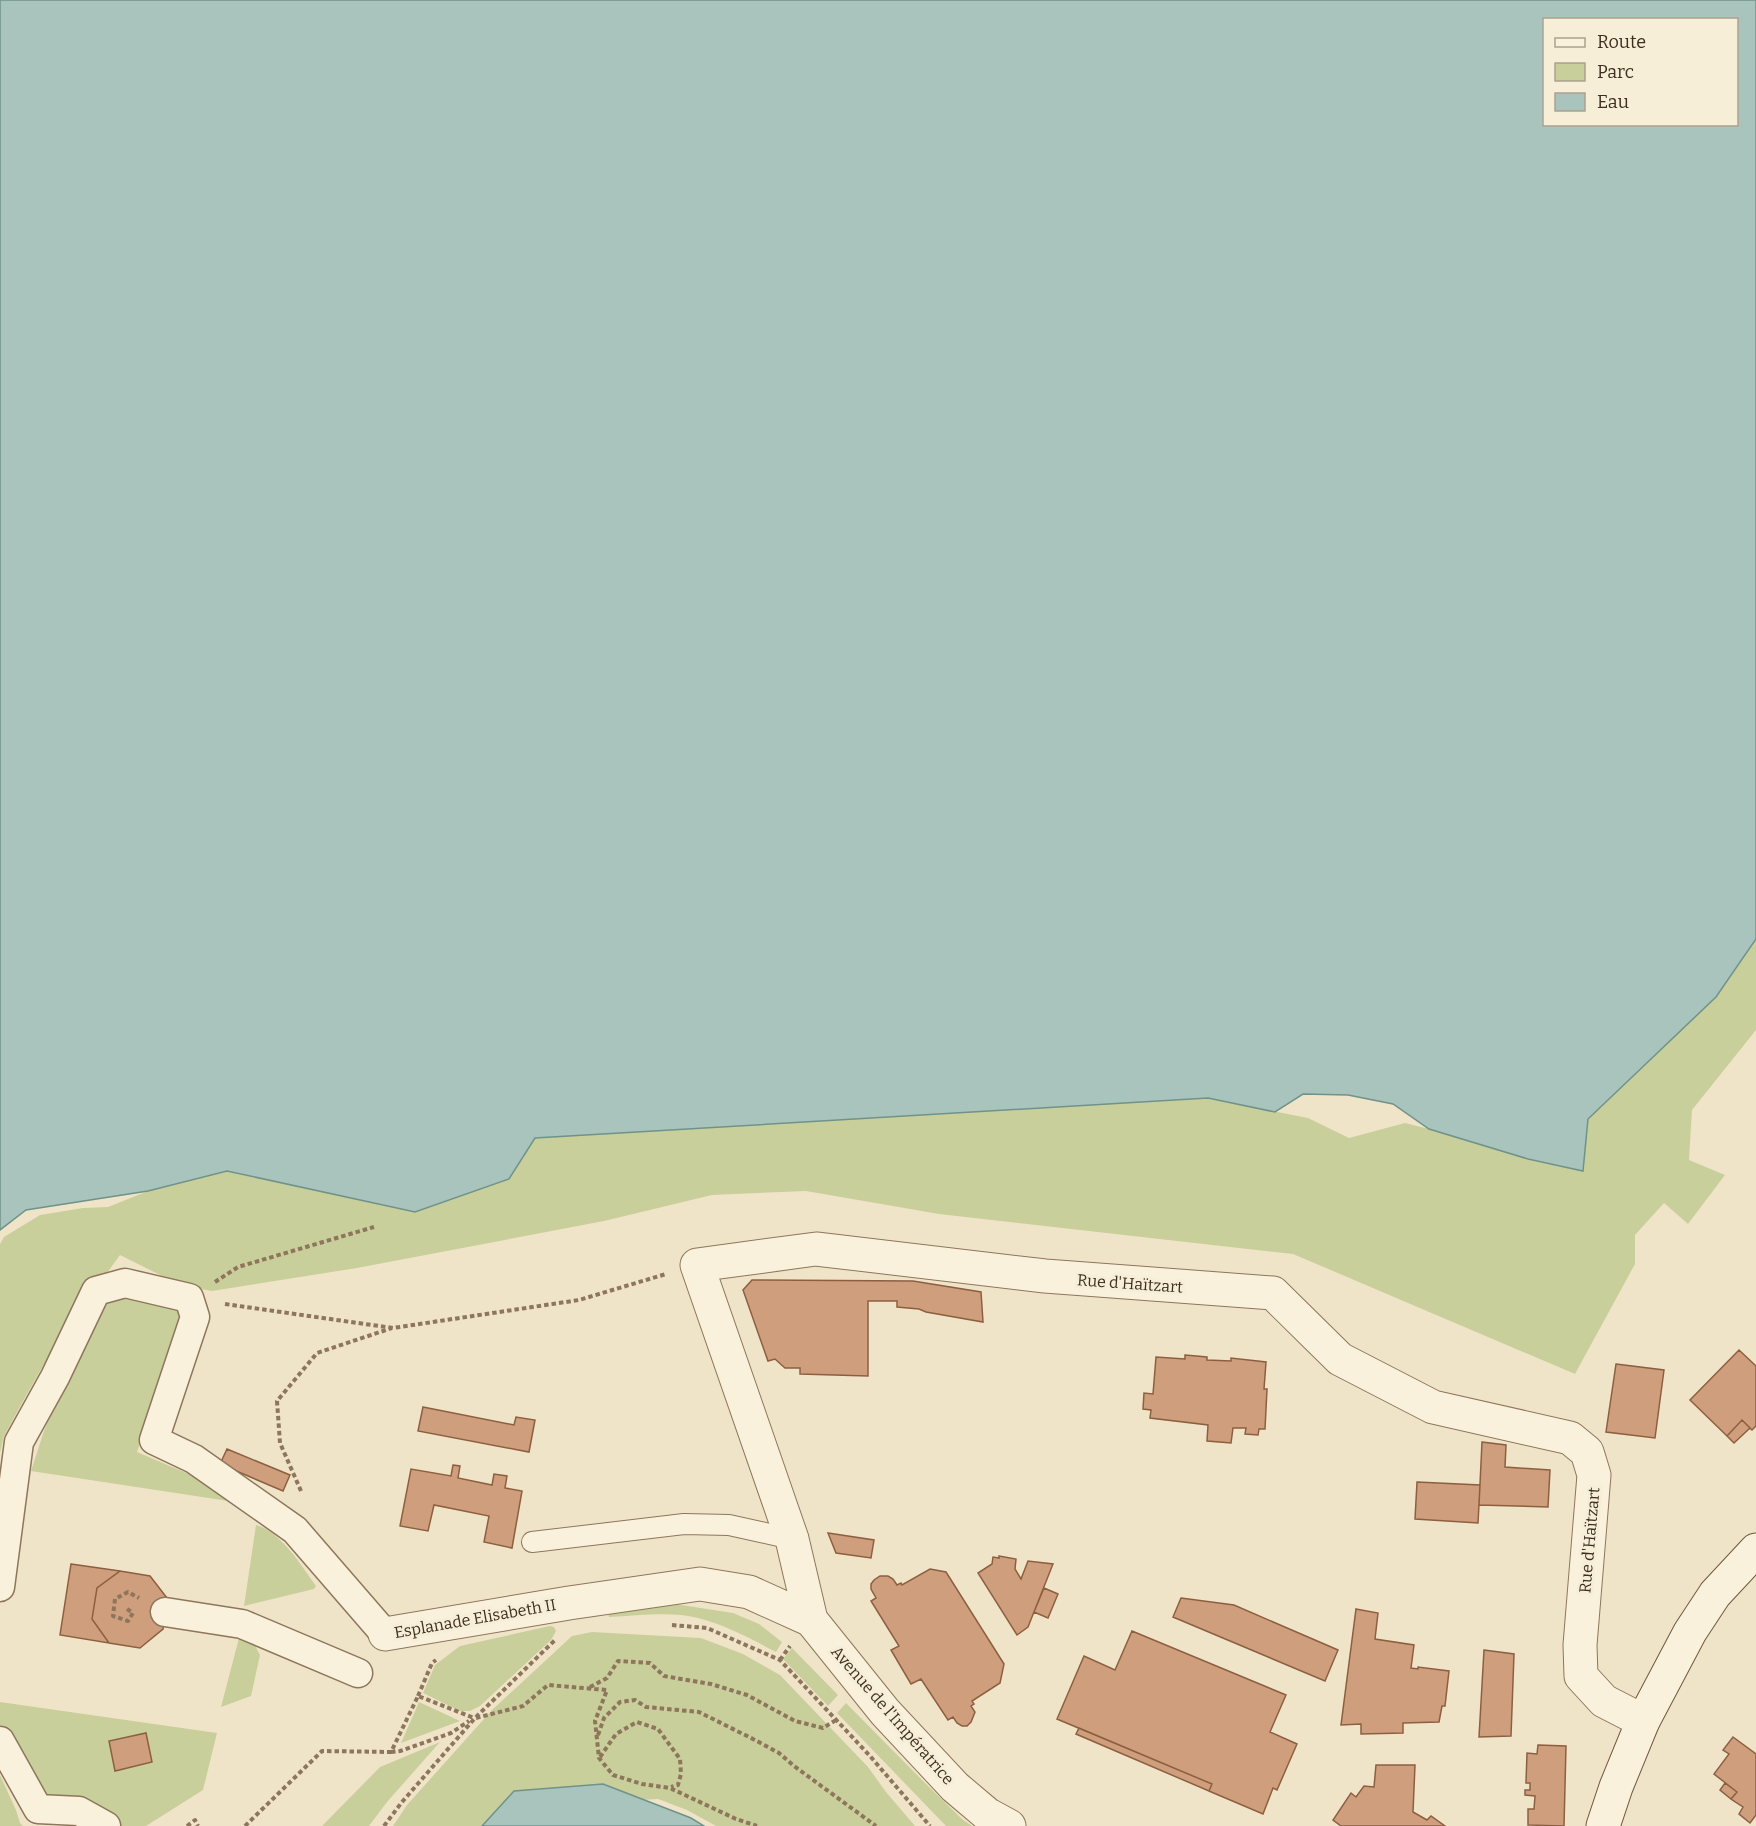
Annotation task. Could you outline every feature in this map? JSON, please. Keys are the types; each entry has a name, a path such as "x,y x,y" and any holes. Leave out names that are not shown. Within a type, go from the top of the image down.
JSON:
{"street":[{"name":"Rue d'Haïtzart","path":"697,1265 816,1249 1045,1276 1273,1293 1340,1359 1433,1407 1570,1438 1587,1452 1594,1475 1580,1645 1581,1676 1604,1701 1643,1721"},
{"path":"697,1265 792,1539 811,1620"},
{"path":"0,1587 19,1442 55,1377 96,1291 125,1283 189,1298"},
{"name":"Esplanade Elisabeth II","path":"189,1298 195,1317 154,1440 194,1459 295,1530 385,1634 700,1584 749,1592 811,1620"},
{"path":"1603,1826 1643,1721 1690,1632 1716,1594 1756,1550"},
{"path":"153,1605 242,1624 358,1672"},
{"name":"Avenue de l'Impératrice","path":"811,1620 885,1712 955,1787 987,1814 1010,1826"},
{"path":"0,1741 38,1809 79,1811 106,1826"}],"lane":[{"path":"532,1542 684,1524 729,1525 792,1539"}],"path":[{"path":"189,1298 238,1267 374,1227"},
{"path":"301,1491 280,1443 278,1401 317,1353 393,1328 579,1300 697,1265"},
{"path":"189,1298 393,1328"},
{"path":"127,1609 133,1613 128,1621 113,1616 115,1599 128,1592 153,1605"},
{"path":"663,1624 707,1628 780,1660 870,1756 930,1826"},
{"path":"384,1826 475,1718 556,1639"},
{"path":"588,1688 607,1678 618,1661 650,1663 664,1677 711,1684 747,1695 795,1721 823,1728 836,1720"},
{"path":"245,1826 322,1751 400,1751 451,1733 475,1718 523,1706 548,1686 607,1690 595,1721 599,1758 613,1775 642,1784 670,1788 736,1819 757,1826"},
{"path":"391,1752 418,1696 475,1718"},
{"path":"597,1739 604,1718 620,1702 635,1700 646,1707 699,1712 779,1753 876,1826"},
{"path":"599,1758 616,1734 637,1722 658,1729 680,1759 681,1774 678,1785 670,1788"},
{"path":"187,1826 195,1820 198,1826"}],"green space":[{"path":"1756,939 1756,1030 1692,1110 1689,1160 1725,1175 1688,1224 1664,1203 1635,1235 1635,1264 1575,1374 1293,1254 939,1214 806,1191 712,1195 604,1221 357,1268 212,1291 180,1285 120,1255 107,1273 93,1278 4,1436 0,1453 0,1244 4,1237 40,1215 83,1208 108,1207 148,1191 227,1171 415,1212 509,1179 535,1138 1208,1098 1308,1118 1349,1138 1405,1123 1461,1137 1534,1161 1583,1171 1587,1119 1716,997"},
{"path":"123,1290 178,1306 185,1315 137,1452 224,1489 248,1504 31,1471 93,1304"},
{"path":"256,1525 274,1534 290,1550 316,1586 314,1589 244,1606"},
{"path":"675,1604 733,1613 759,1624 782,1642 776,1652 728,1628 698,1618 665,1614 609,1617 608,1612"},
{"path":"550,1626 556,1631 551,1640 480,1706 470,1711 460,1711 423,1693 435,1665 460,1646"},
{"path":"592,1632 701,1638 743,1654 780,1675 868,1767 915,1826 716,1826 687,1810 658,1799 625,1801 510,1826 393,1826 407,1805 492,1710 572,1636"},
{"path":"240,1634 249,1634 260,1655 251,1696 221,1707"},
{"path":"792,1648 838,1695 828,1706 783,1659"},
{"path":"0,1702 217,1733 203,1790 146,1826 117,1826 44,1794 0,1726"},
{"path":"419,1702 460,1721 401,1743"},
{"path":"846,1703 922,1780 972,1826 946,1826 837,1713"},
{"path":"440,1742 369,1826 322,1826 380,1767"},
{"path":"0,1775 20,1823 23,1826 0,1826"}],"water":[{"path":"0,0 1756,0 1756,939 1716,997 1588,1119 1583,1171 1528,1159 1429,1129 1393,1104 1348,1095 1303,1094 1275,1112 1208,1098 535,1138 509,1179 415,1212 227,1171 148,1191 26,1210 0,1230"},
{"path":"603,1784 691,1818 704,1826 482,1826 514,1791"}],"building":[{"path":"752,1280 913,1281 981,1292 983,1322 919,1309 897,1307 897,1301 868,1301 868,1376 800,1374 800,1368 785,1368 775,1359 768,1361 743,1290"},
{"path":"1739,1350 1756,1366 1756,1426 1752,1430 1742,1420 1727,1436 1690,1400"},
{"path":"1185,1355 1207,1357 1207,1360 1231,1361 1231,1358 1266,1362 1265,1429 1259,1429 1258,1435 1245,1434 1246,1428 1233,1428 1231,1443 1207,1441 1208,1425 1150,1418 1151,1410 1143,1409 1144,1393 1153,1394 1156,1357 1185,1359"},
{"path":"1616,1364 1664,1370 1655,1438 1606,1432"},
{"path":"423,1407 514,1425 516,1417 535,1420 529,1452 418,1431"},
{"path":"1742,1420 1750,1428 1734,1443 1727,1436"},
{"path":"1482,1442 1506,1445 1505,1467 1550,1470 1548,1507 1479,1505"},
{"path":"227,1449 290,1475 283,1491 220,1464"},
{"path":"453,1465 460,1466 458,1478 492,1485 494,1474 507,1476 505,1488 522,1491 512,1548 484,1542 489,1516 434,1505 428,1531 400,1526 411,1469 451,1476"},
{"path":"1417,1482 1480,1485 1478,1523 1415,1519"},
{"path":"828,1533 874,1540 871,1558 836,1553"},
{"path":"999,1556 1016,1559 1015,1569 1021,1579 1028,1561 1053,1564 1028,1627 1017,1635 978,1573 992,1564 993,1557 999,1558"},
{"path":"71,1564 120,1571 97,1588 92,1619 109,1643 60,1635"},
{"path":"930,1569 946,1572 1004,1664 1000,1683 972,1701 974,1704 971,1706 975,1712 967,1726 957,1723 953,1717 948,1720 921,1679 911,1684 891,1650 899,1646 871,1601 876,1598 871,1584 880,1576 888,1576 897,1585 901,1583 902,1585"},
{"path":"120,1571 150,1576 167,1598 163,1629 140,1648 109,1643 92,1619 97,1588"},
{"path":"1044,1588 1058,1594 1048,1618 1034,1612"},
{"path":"1181,1598 1234,1605 1338,1650 1325,1681 1173,1617"},
{"path":"1356,1609 1378,1613 1375,1639 1414,1645 1411,1668 1449,1671 1445,1706 1442,1706 1439,1722 1403,1723 1403,1733 1361,1734 1361,1724 1341,1725"},
{"path":"1132,1631 1286,1695 1270,1732 1297,1744 1277,1790 1273,1788 1263,1814 1209,1791 1212,1784 1057,1719 1084,1656 1115,1670"},
{"path":"1484,1650 1514,1654 1511,1736 1479,1737"},
{"path":"1079,1728 1212,1784 1209,1791 1076,1734"},
{"path":"146,1733 152,1762 115,1771 109,1741"},
{"path":"1733,1737 1756,1754 1756,1815 1750,1823 1739,1814 1743,1807 1731,1799 1737,1792 1714,1774 1729,1754 1723,1750"},
{"path":"1538,1745 1566,1746 1564,1826 1528,1825 1528,1809 1534,1809 1535,1796 1525,1795 1525,1790 1530,1790 1530,1783 1526,1783 1527,1753 1537,1754"},
{"path":"1376,1765 1415,1765 1413,1812 1427,1820 1431,1816 1445,1826 1341,1826 1333,1820 1351,1793 1356,1797 1364,1786 1374,1787"},
{"path":"1725,1783 1737,1792 1731,1799 1720,1790"}]}
